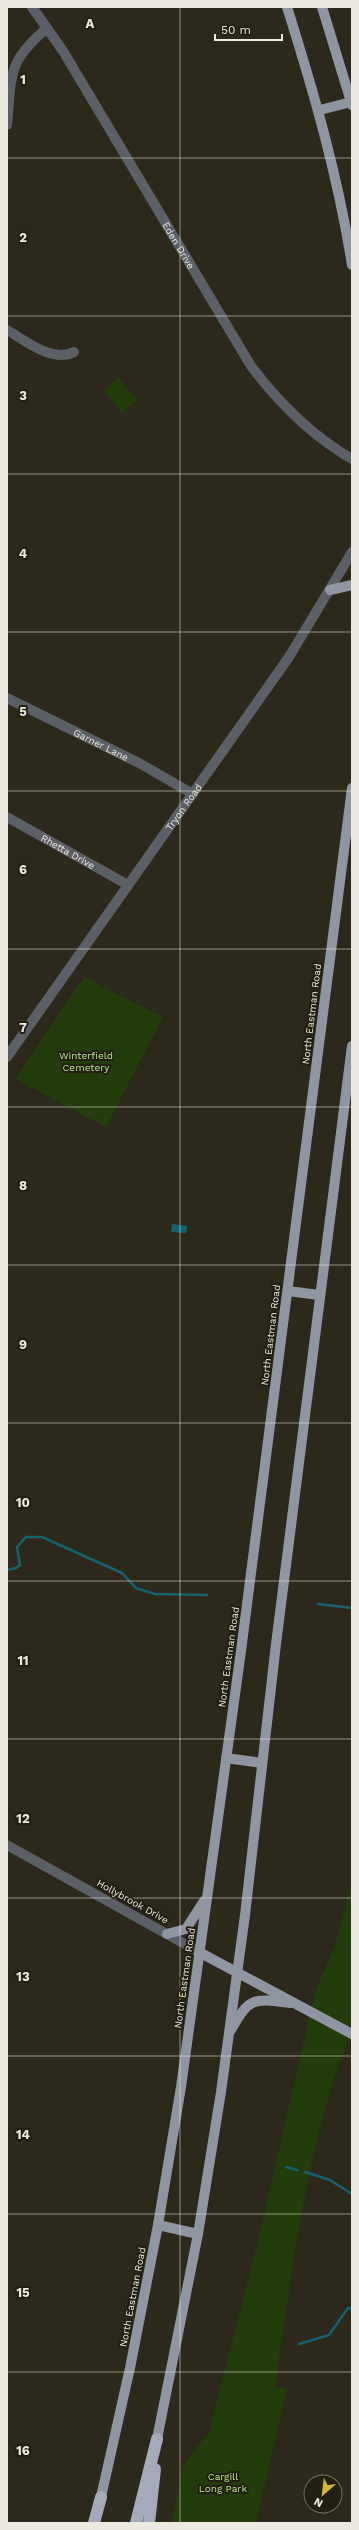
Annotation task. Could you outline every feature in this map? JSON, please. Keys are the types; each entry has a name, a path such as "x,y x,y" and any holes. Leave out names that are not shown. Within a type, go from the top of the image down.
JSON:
{"highway":[{"path":"136,2523 157,2439"},
{"path":"149,2523 157,2439"},
{"name":"North Eastman Road","path":"94,2523 101,2497"}],"main road":[{"path":"287,7 320,110 352,258"},
{"path":"320,110 352,104 322,7"},
{"path":"330,590 352,585"},
{"name":"North Eastman Road","path":"101,2497 130,2368 158,2225 181,2087 349,843 352,788"},
{"path":"157,2439 198,2234 237,1972 352,1046"},
{"path":"288,1291 320,1295"},
{"path":"226,1758 262,1763"},
{"path":"167,1934 182,1931 190,1925 207,1896"},
{"name":"Hollybrook Drive","path":"199,1952 352,2034"},
{"path":"228,2035 241,2012 250,2004 262,2000 297,2004"},
{"path":"158,2225 198,2234"}],"street":[{"name":"Eden Drive","path":"32,7 47,28 251,366 275,396 295,416 326,442 352,459"},
{"path":"7,124 12,77 16,62 27,45 47,28"},
{"path":"7,330 49,353 63,356 74,352"},
{"name":"Tryon Road","path":"7,1057 289,657 352,552"},
{"name":"Garner Lane","path":"7,698 140,763 193,794"},
{"name":"Rhetta Drive","path":"7,817 128,885"},
{"name":"Hollybrook Drive","path":"7,1845 199,1952"}],"green space":[{"path":"119,378 137,400 122,413 104,390"},
{"name":"Winterfield Cemetery","path":"84,977 163,1017 106,1127 15,1079"},
{"name":"Cargill Long Park","path":"352,1881 352,2031 336,2073 323,2116 303,2206 275,2386 287,2389 256,2523 172,2523 183,2465 209,2432 257,2245 315,1992 335,1945"}],"water":[{"path":"172,1224 187,1226 186,1233 171,1232"}],"waterway":[{"path":"7,1570 16,1568 20,1565 17,1547 26,1537 42,1537 122,1573 136,1588 155,1594 207,1595"},
{"path":"318,1604 352,1608"},
{"path":"286,2167 297,2170"},
{"path":"305,2172 330,2180 352,2194"},
{"path":"299,2344 329,2335 348,2308 351,2308 352,2311"}]}
